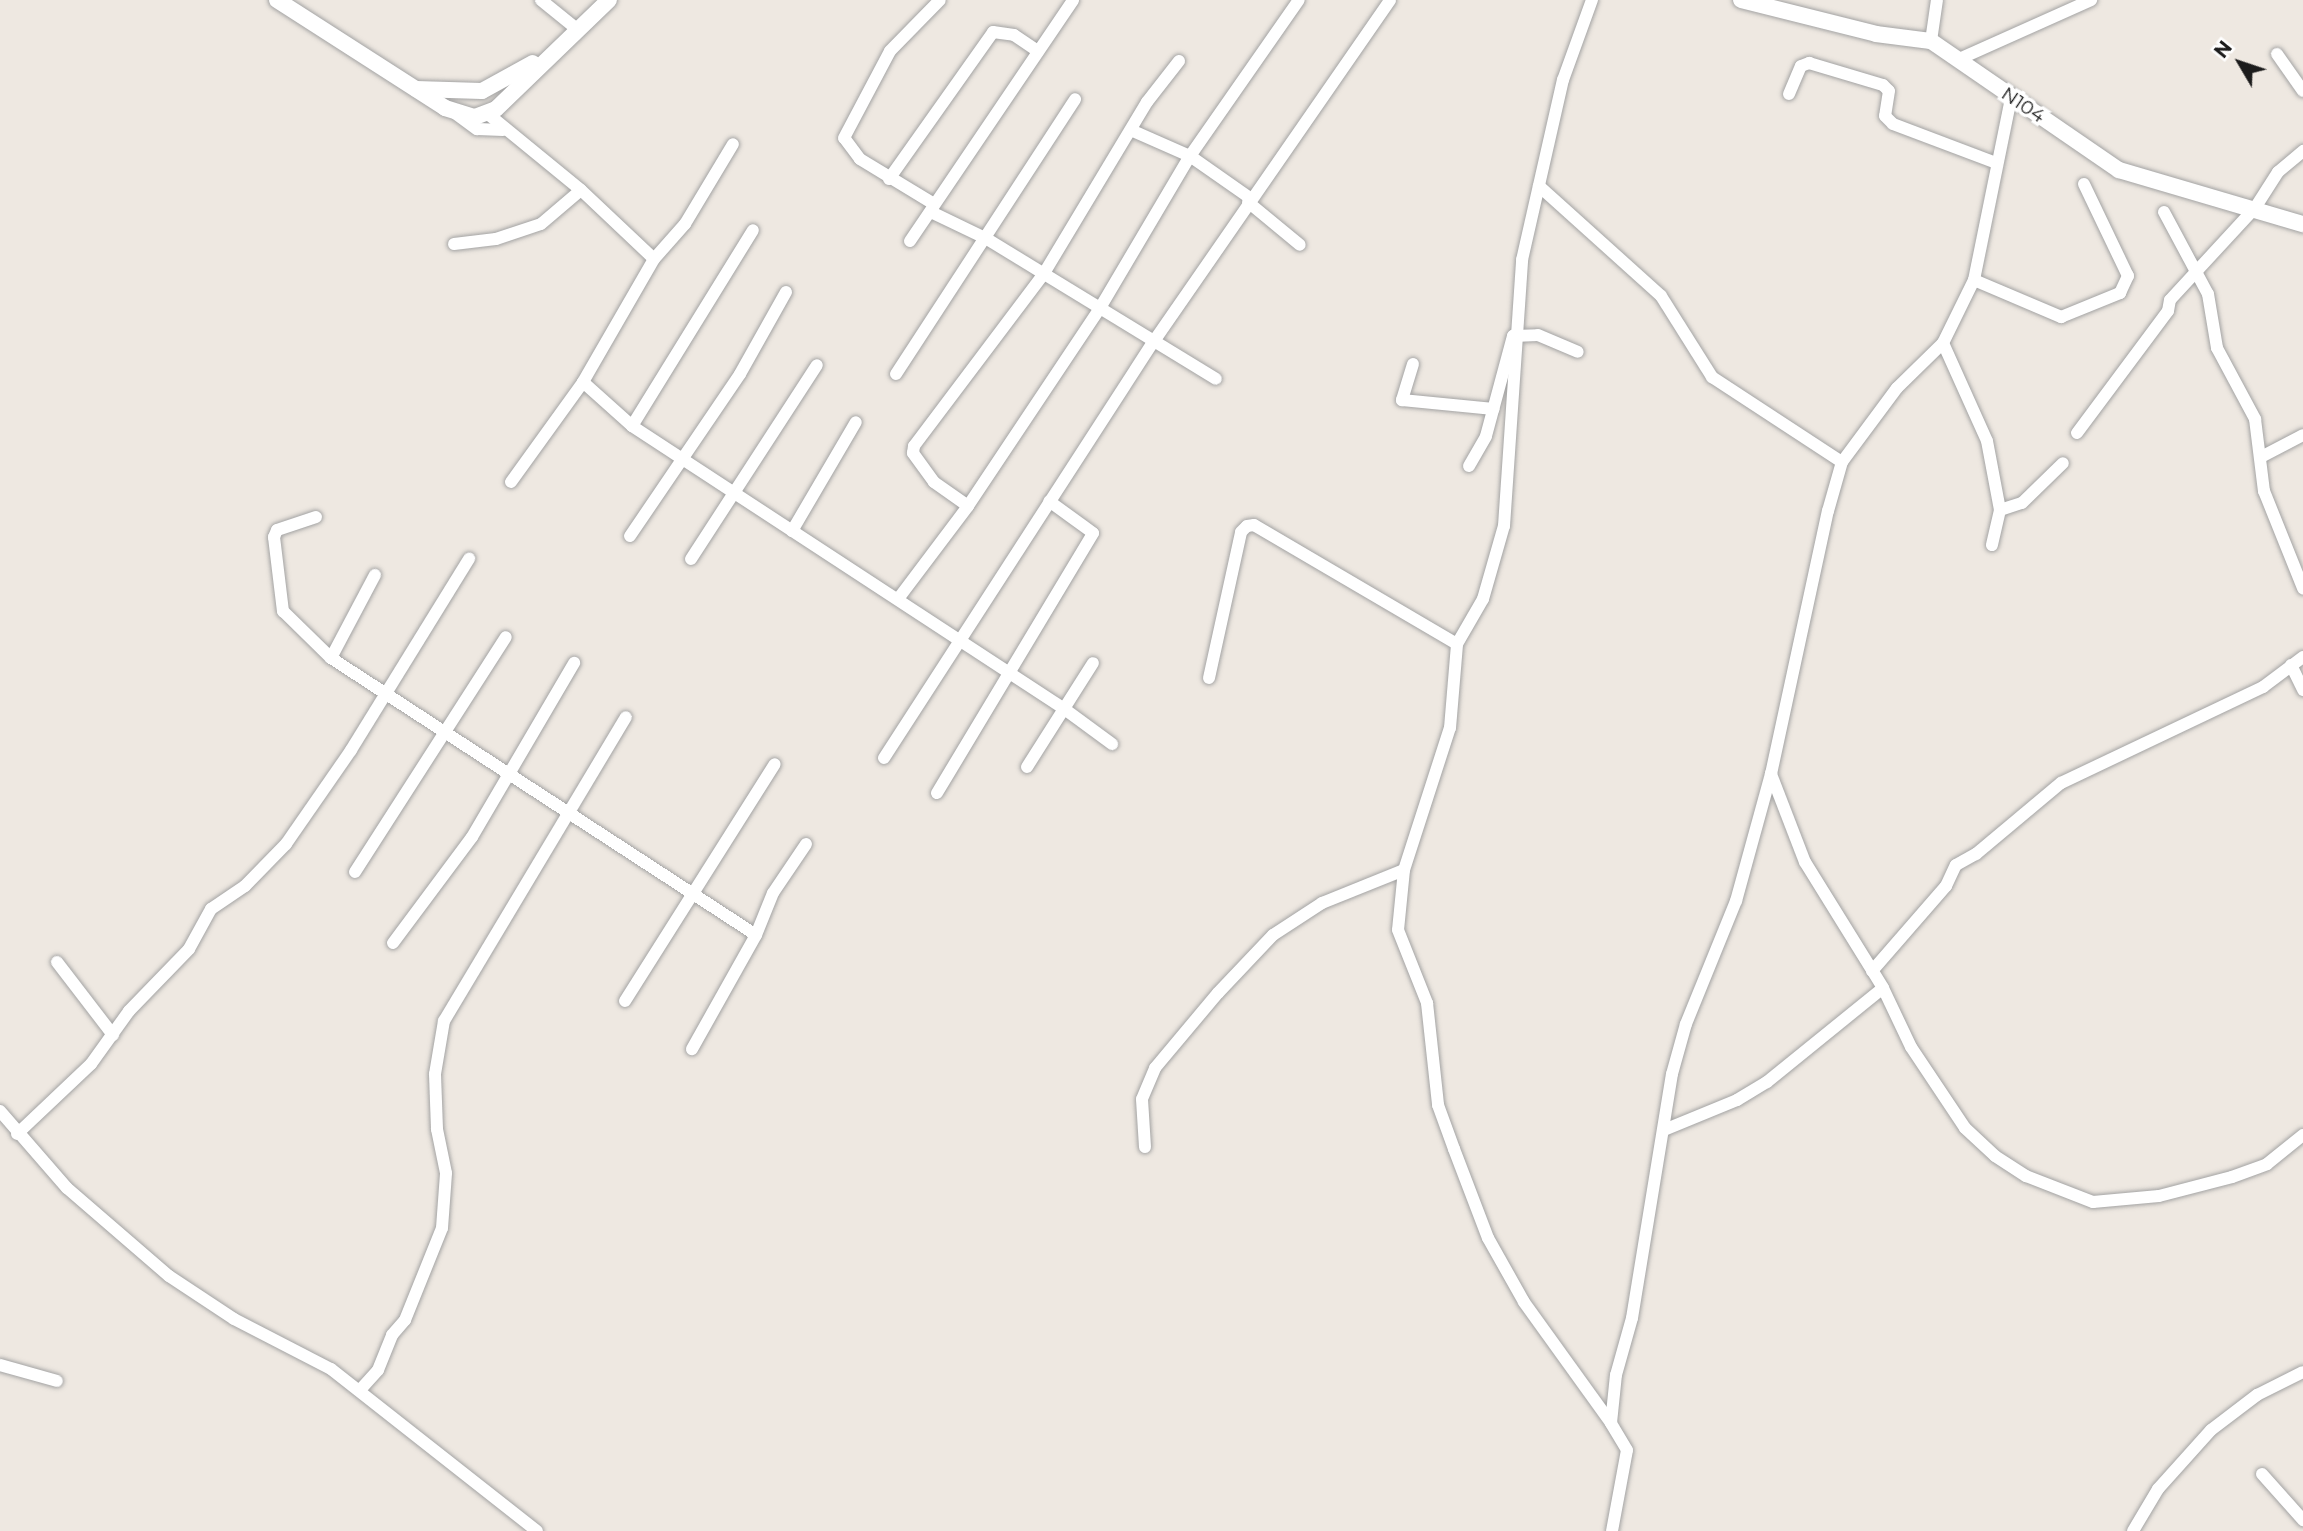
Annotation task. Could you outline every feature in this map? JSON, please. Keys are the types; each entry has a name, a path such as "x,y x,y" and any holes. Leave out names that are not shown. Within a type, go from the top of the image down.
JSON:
{"street":[{"path":"277,0 477,130 503,130"},
{"path":"541,0 579,30"},
{"path":"454,113 475,117 488,114 560,49 608,0"},
{"path":"940,0 890,51 844,138 848,149 932,208 1100,308 1153,344 1216,379"},
{"path":"910,241 1073,0"},
{"path":"898,599 968,506 1100,308 1190,156 1299,0"},
{"path":"884,758 1049,501 1249,200 1390,0"},
{"path":"1592,0 1563,80 1522,260 1504,526 1483,599 1457,644 1450,728 1404,870 1398,930 1427,1003 1438,1105 1488,1238 1524,1302 1611,1423 1627,1450 1612,1531"},
{"name":"N104","path":"1741,0 1876,34 1931,41 2119,170 2303,224"},
{"path":"1931,41 1937,0"},
{"path":"1957,60 2091,0"},
{"path":"889,179 993,32 1014,35 1038,51"},
{"path":"415,89 482,91 560,49"},
{"path":"2277,54 2303,91"},
{"path":"968,506 934,482 914,453 914,446 1043,275 1133,131 1147,102 1179,61"},
{"path":"1789,94 1801,66 1809,63 1883,85 1889,91 1885,116 1893,124 1996,163"},
{"path":"1611,1423 1616,1375 1632,1318 1664,1130 1686,1024 1736,901 1771,774 1842,462 1897,388 1943,344 1974,280 2011,97"},
{"path":"896,374 987,239 1075,99"},
{"path":"488,114 503,130 580,190 654,259"},
{"path":"1133,131 1190,156 1249,200 1300,245"},
{"path":"511,482 583,382 654,259 685,224 733,144"},
{"path":"2077,433 2195,269 2255,208 2278,172 2303,151"},
{"path":"1974,280 2062,317 2120,293 2128,276 2084,184"},
{"path":"1539,186 1661,296 1712,377 1842,462"},
{"path":"454,244 496,239 541,224 580,190"},
{"path":"2164,212 2208,294 2217,348 2255,419 2274,524 2303,588"},
{"path":"632,426 753,230"},
{"path":"630,536 685,459 786,292"},
{"path":"1469,466 1494,409 1510,340 1517,334 1538,335 1578,352"},
{"path":"1943,344 1987,441 2000,510 1992,545"},
{"path":"1413,364 1402,400 1494,409"},
{"path":"691,559 817,366"},
{"path":"583,382 632,426 1063,708 1112,744"},
{"path":"792,531 856,422"},
{"path":"2261,457 2303,435"},
{"path":"2000,510 2022,503 2063,463"},
{"path":"937,793 1093,533 1049,501"},
{"path":"316,517 277,530 274,537 283,611 331,658 446,730 570,816 756,935"},
{"path":"1209,678 1241,532 1247,526 1254,526 1457,644"},
{"path":"17,1134 49,1108 113,1035 130,1011 189,949 211,909 245,886 286,844 351,750 384,690 469,559"},
{"path":"331,658 375,575"},
{"path":"355,872 506,637"},
{"path":"1872,971 1946,886 1956,865 1976,854 2061,783 2263,687 2303,657"},
{"path":"393,943 472,837 574,663"},
{"path":"1027,767 1093,663"},
{"path":"2291,665 2303,690"},
{"path":"360,1390 378,1370 392,1335 405,1320 442,1228 446,1173 439,1150 435,1084 444,1021 570,816 626,717"},
{"path":"625,1001 775,765"},
{"path":"1771,774 1805,862 1883,988 1911,1047 1965,1128 2026,1176 2093,1202 2159,1196 2232,1177 2267,1164 2303,1135"},
{"path":"692,1049 756,935 773,893 806,845"},
{"path":"1145,1147 1142,1098 1155,1068 1218,993 1273,935 1322,903 1404,870"},
{"path":"57,962 113,1035"},
{"path":"1664,1130 1737,1100 1767,1082 1883,988"},
{"path":"0,1111 17,1134 67,1188 169,1276 234,1319 331,1368 537,1531"},
{"path":"0,1365 57,1381"},
{"path":"2133,1531 2158,1489 2211,1430 2257,1395 2303,1373"},
{"path":"2262,1474 2303,1520"}]}
